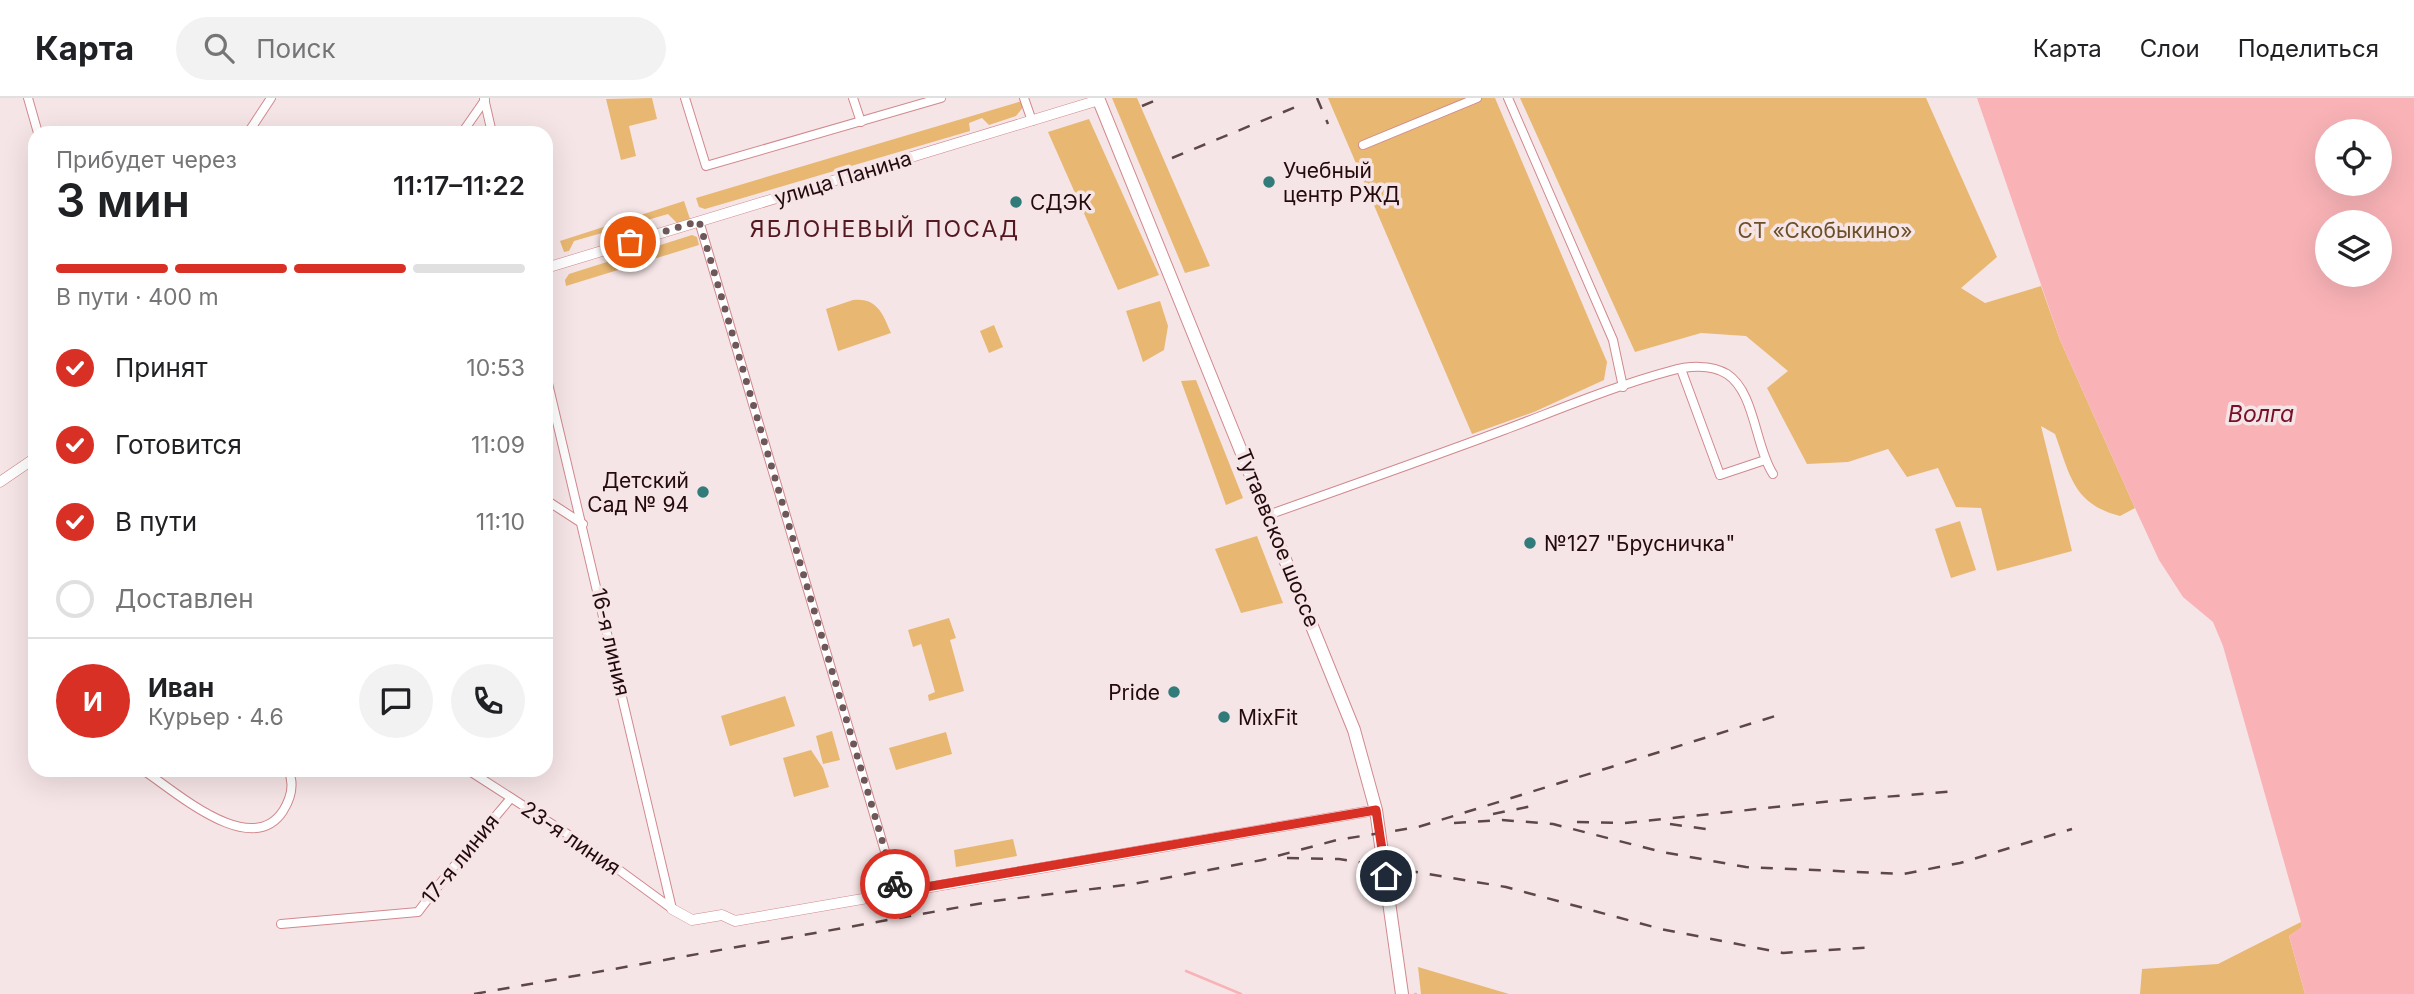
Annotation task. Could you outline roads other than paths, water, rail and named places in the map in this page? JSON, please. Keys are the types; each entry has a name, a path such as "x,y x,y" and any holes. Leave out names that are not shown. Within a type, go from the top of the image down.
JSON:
{"main road":[{"name":"Тутаевское шоссе","path":"1099,99 1349,715 1376,810 1402,994"}],"street":[{"path":"28,98 36,126"},
{"path":"253,126 271,98"},
{"path":"685,98 706,166 941,98"},
{"path":"853,98 861,122"},
{"path":"1024,98 1032,121"},
{"path":"1363,145 1477,98"},
{"path":"1508,98 1613,340 1623,387"},
{"path":"467,126 484,99"},
{"path":"484,99 490,126"},
{"name":"улица Панина","path":"553,266 1099,99"},
{"path":"699,221 897,892"},
{"path":"1681,369 1720,475 1765,460"},
{"path":"1268,515 1623,387 1681,369 1717,369 1730,376 1742,389 1765,460 1773,474"},
{"name":"16-я линия","path":"553,411 583,524 672,909"},
{"path":"0,482 28,463"},
{"path":"553,505 583,524"},
{"path":"154,777 205,811 245,830 272,822 287,803 292,783 290,777"},
{"name":"23-я линия","path":"479,777 589,848 672,909"},
{"name":"17-я линия","path":"281,924 418,912 462,853 477,841 511,798"},
{"path":"672,909 692,920 722,915 735,921 1376,810"}],"water":[{"name":"Волга","path":"1977,98 2414,98 2414,994 2305,994 2289,936 2301,927 2301,922 2223,646 2213,622 2183,597 2159,560 2060,340"}],"waterway":[{"path":"1186,971 1241,994"}],"railway":[{"path":"1142,106 1161,98"},
{"path":"1317,98 1328,124"},
{"path":"1172,158 1298,106"},
{"path":"474,994 994,901 1133,884 1262,860 1337,840 1418,827 1785,713"},
{"path":"1577,822 1625,823 1958,791"},
{"path":"1493,814 1532,806"},
{"path":"1454,823 1502,820 1553,824 1662,852 1746,867 1903,874 1960,863 2072,829"},
{"path":"1670,824 1706,829"},
{"path":"1287,858 1339,859 1506,887 1661,929 1783,953 1875,947"}],"place":[{"name":"Учебный центр РЖД","path":"1269,182"},
{"name":"СДЭК","path":"1016,202"},
{"name":"Детский Сад № 94","path":"703,492"},
{"name":"№127 \"Брусничка\"","path":"1530,543"},
{"name":"Pride","path":"1174,692"},
{"name":"MixFit","path":"1224,717"}],"district":[{"name":"ЯБЛОНЕВЫЙ ПОСАД","path":"885,229"}],"park label":[{"name":"СТ «Скобыкино»","path":"1825,230"}]}
